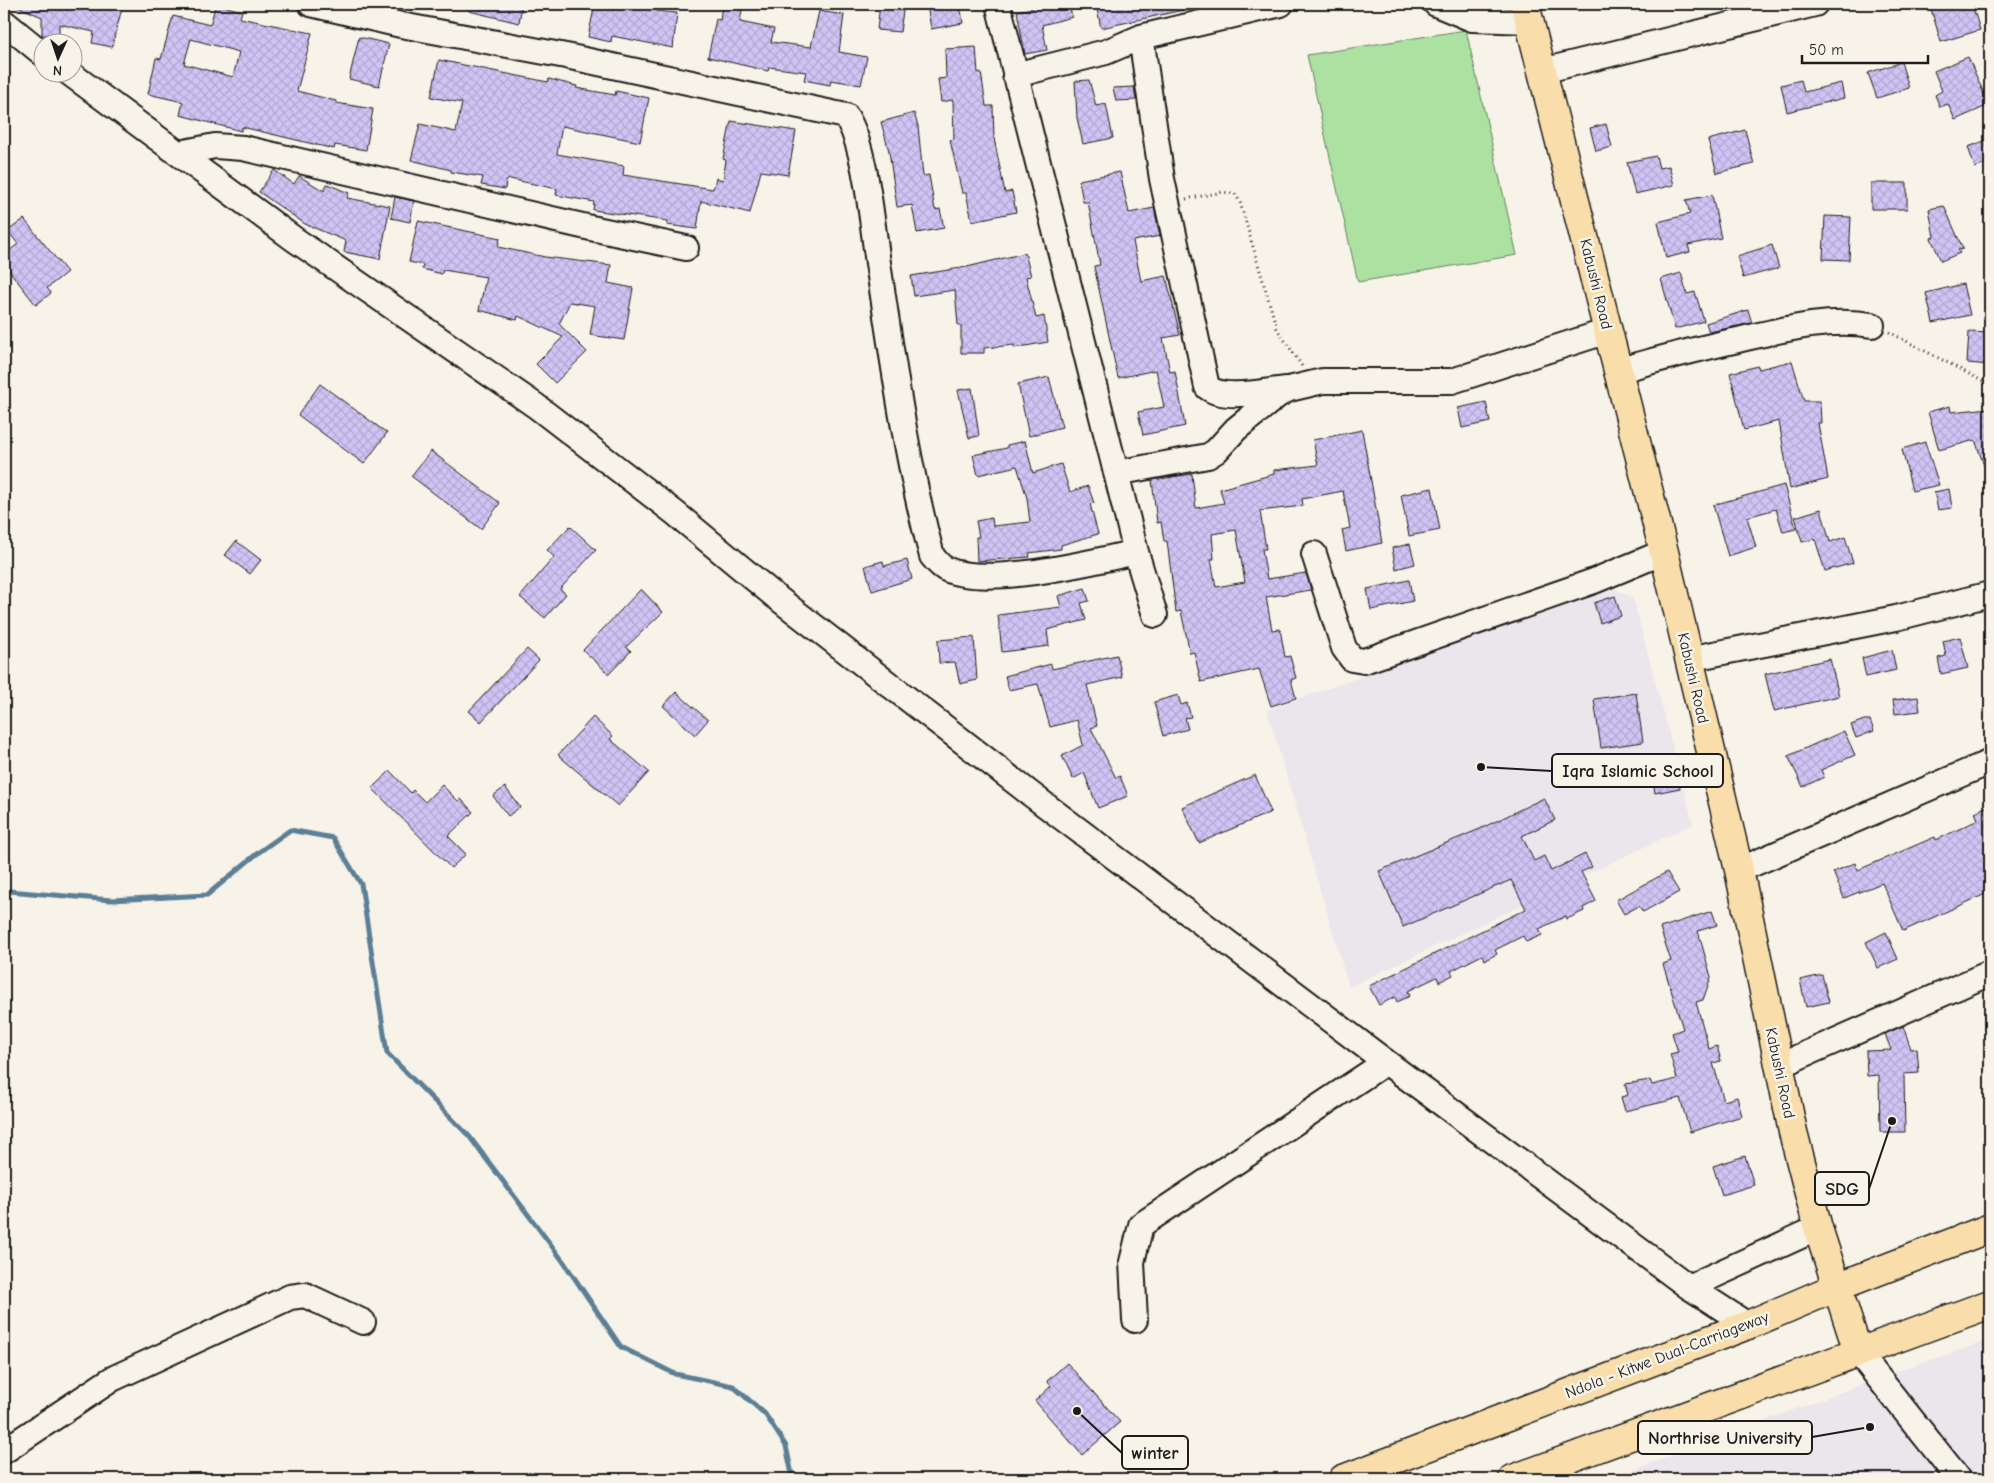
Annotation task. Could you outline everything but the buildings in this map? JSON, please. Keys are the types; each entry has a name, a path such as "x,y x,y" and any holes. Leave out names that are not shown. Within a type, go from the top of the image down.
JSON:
{"main road":[{"name":"Kabushi Road","path":"1527,12 1664,552 1739,870 1778,1066 1818,1228 1858,1352"},
{"name":"Ndola - Kitwe Dual-Carriageway","path":"1343,1479 1748,1325 1837,1287 1990,1228"},
{"path":"1513,1479 1990,1304"}],"street":[{"path":"311,4 401,25 566,56 846,116 855,130 905,435 932,556 944,569 961,574 985,576 1070,567 1136,552"},
{"path":"998,4 1136,552 1155,615"},
{"path":"1015,75 1106,52 1141,37 1281,4"},
{"path":"1436,4 1472,19 1487,21 1527,12"},
{"path":"1542,72 1815,4"},
{"path":"4,22 32,45"},
{"path":"1141,37 1167,203 1207,387 1217,394 1289,388 1323,380 1452,381 1608,330"},
{"path":"82,82 179,152 294,239 536,406 675,513 775,596 878,677 1386,1062 1689,1287 1748,1325"},
{"path":"179,152 215,146 242,148 686,248"},
{"path":"1618,371 1655,359 1806,326 1857,322 1872,325"},
{"path":"1116,473 1208,456 1216,451 1236,429 1289,388"},
{"path":"1314,554 1344,648 1352,659 1364,661 1594,581 1664,552"},
{"path":"1688,659 1886,620 1990,594"},
{"path":"1739,870 1990,762"},
{"path":"1778,1066 1990,973"},
{"path":"1135,1320 1132,1262 1141,1225 1386,1062"},
{"path":"1689,1287 1818,1228"},
{"path":"4,1451 112,1379 290,1297 305,1295 362,1322"},
{"path":"1858,1352 1959,1479"}],"path":[{"path":"1167,203 1223,192 1235,194 1240,202 1277,329 1303,367 1323,380"},
{"path":"1872,325 1913,342 1990,385"}],"shaded area":[{"path":"1613,588 1633,598 1693,824 1349,987 1267,710"},
{"path":"1990,1340 1990,1479 1610,1479 1889,1374"}],"green space":[{"path":"1466,30 1517,255 1358,282 1307,55"}],"waterway":[{"path":"4,887 9,891 111,900 207,895 259,852 290,830 333,838 361,884 387,1053 469,1136 563,1261 621,1347 675,1374 733,1386 765,1414 786,1446 793,1479"}],"place":[{"name":"Iqra Islamic School","path":"1481,767"},
{"name":"SDG","path":"1892,1121"},
{"name":"winter","path":"1077,1411"},
{"name":"Northrise University","path":"1870,1427"}]}
